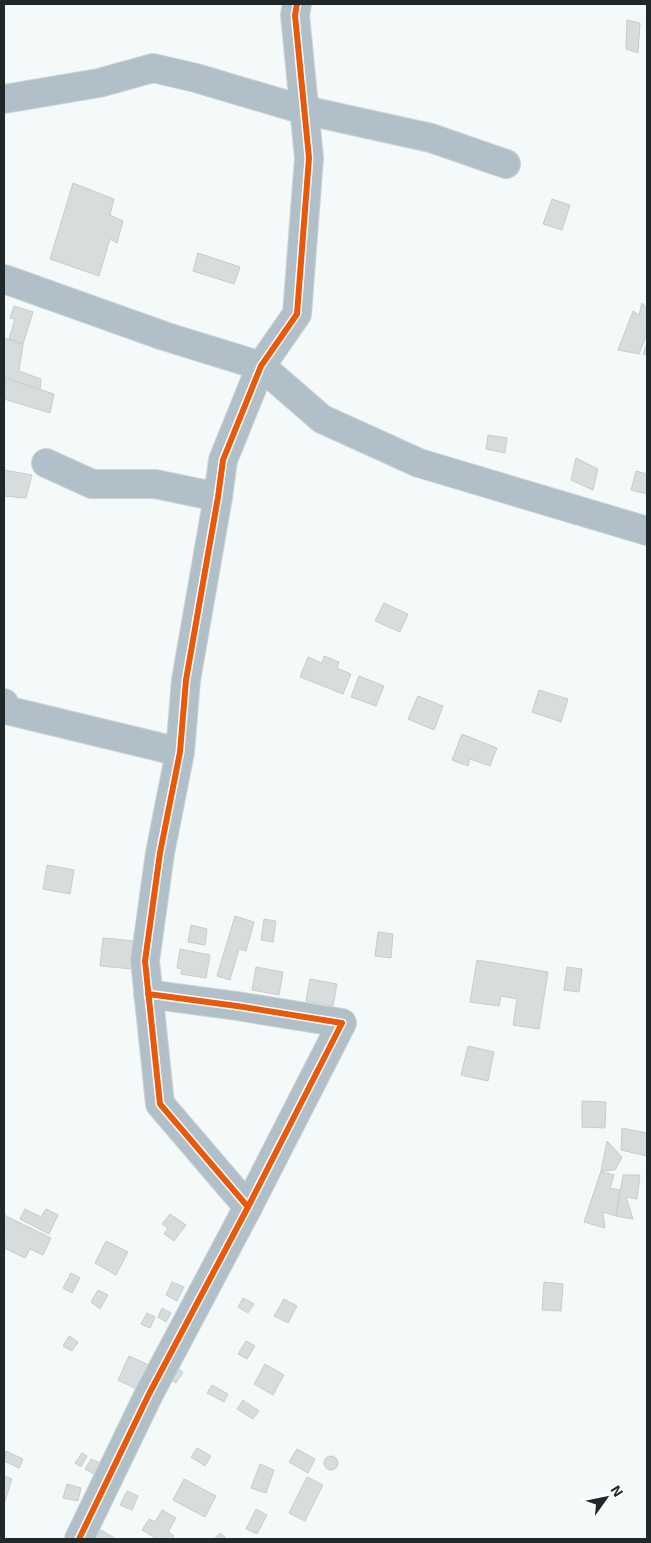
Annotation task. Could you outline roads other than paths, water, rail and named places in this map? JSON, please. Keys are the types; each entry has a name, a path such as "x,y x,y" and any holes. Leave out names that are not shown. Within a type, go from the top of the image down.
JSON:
{"street":[{"path":"248,1207 160,1104 145,961 160,853 180,752 186,680 223,460 261,366 297,314 309,158 294,15 296,4"},
{"path":"4,98 99,83 153,68 196,78 304,110 431,138 506,164"},
{"path":"4,279 164,336 261,366 322,419 419,463 647,531"},
{"path":"46,463 92,484 155,484 218,497"},
{"path":"4,704 6,710 180,752"},
{"path":"79,1539 149,1394 248,1207 342,1023 148,994"}]}
